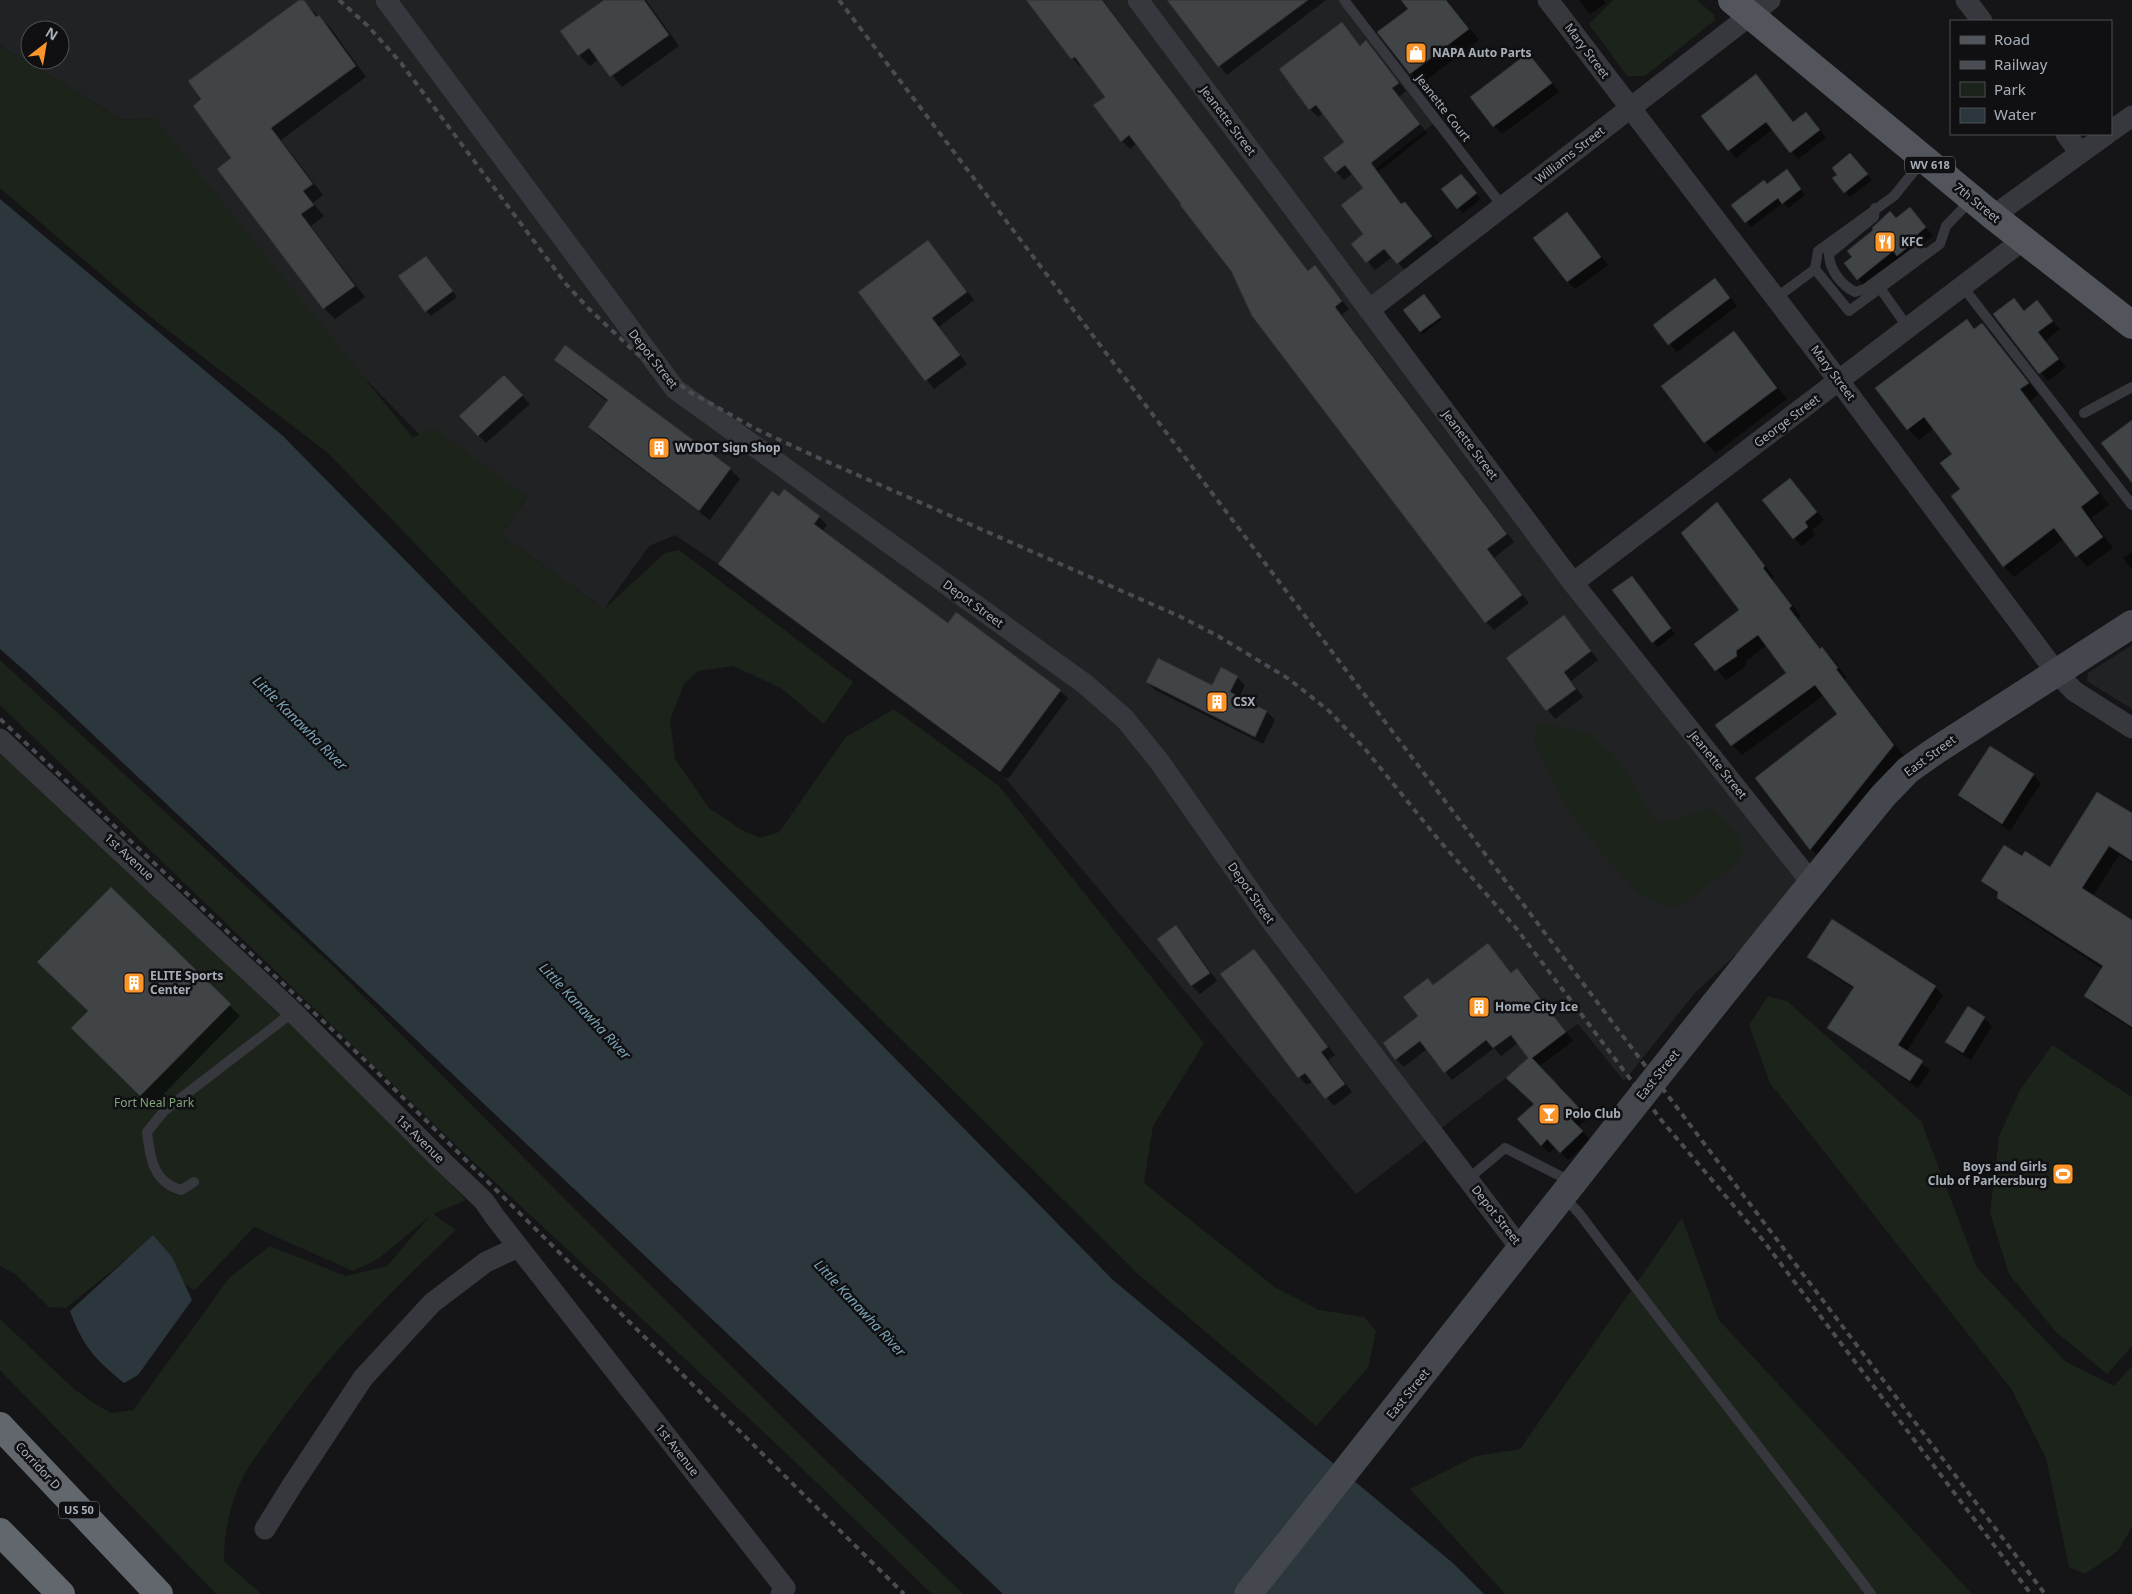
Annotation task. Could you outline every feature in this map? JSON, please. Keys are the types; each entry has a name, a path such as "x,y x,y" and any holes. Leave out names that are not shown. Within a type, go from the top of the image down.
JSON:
{"highway":[{"name":"Corridor D","path":"0,1426 159,1594"},
{"path":"0,1532 61,1594"}],"main road":[{"name":"7th Street","path":"1751,5 1924,159 2023,240 2132,325"},
{"name":"East Street","path":"1248,1594 1471,1314 1567,1189 1883,796 1908,770 2132,624"}],"street":[{"name":"Depot Street","path":"386,0 675,389 1085,684 1125,719 1159,761 1268,918 1521,1249"},
{"name":"Jeanette Street","path":"1138,0 1573,583 1812,883"},
{"name":"Mary Street","path":"1548,0 1839,381 2056,672 2074,692 2132,728"},
{"path":"1966,0 1981,20"},
{"name":"Williams Street","path":"1369,310 1631,108 1751,5"},
{"path":"2112,130 2132,116"},
{"path":"2067,135 2080,153"},
{"path":"1993,216 2106,135"},
{"name":"George Street","path":"1573,583 2023,240"},
{"name":"1st Avenue","path":"0,739 294,1012 443,1162 484,1200 518,1247 783,1591"},
{"path":"265,1529 363,1378 432,1303 486,1262 518,1247"}],"lane":[{"name":"Jeanette Court","path":"1344,0 1503,207"},
{"path":"1776,298 1815,269 1818,251 1894,196 1924,159"},
{"path":"1815,269 1849,311 1940,244 1946,226 1972,199"},
{"path":"1875,208 1874,217 1829,254 1829,265 1848,288 1855,292 1865,289 1918,250 1926,254"},
{"path":"1963,287 2132,505"},
{"path":"1880,288 1908,329"},
{"path":"2084,413 2132,387"},
{"path":"194,1182 181,1190 170,1186 151,1163 147,1132 164,1111 294,1012"},
{"path":"1468,1179 1505,1148 1567,1189 1579,1213 1871,1594"}],"shaded area":[{"path":"0,0 1344,0 1437,121 1375,169 1401,204 1405,202 1444,253 1369,309 1812,883 1695,993 1624,1081 1578,1024 1530,1056 1557,1083 1534,1104 1506,1078 1356,1194 1000,772 718,564 675,535 649,546 604,609 501,535 527,497 421,436 309,321 154,118 122,120 41,70 70,70 70,20 20,20 20,57 0,45"},
{"path":"2132,645 2132,709 2087,681 2088,673"}],"green space":[{"path":"1613,0 1697,0 1714,15 1715,20 1645,76 1627,76 1589,24"},
{"path":"0,45 20,57 20,70 41,70 122,120 154,118 413,438 432,427 527,497 501,535 604,609 665,553 679,550 853,682 824,724 781,688 733,666 698,671 684,684 670,720 675,759 709,808 742,830 760,838 779,832 846,737 894,709 999,786 1204,1043 1153,1126 1144,1183 1276,1288 1319,1310 1364,1317 1376,1331 1368,1368 1316,1426 1139,1275 697,837 328,453 152,318 0,188"},
{"path":"0,660 336,969 799,1434 963,1594 932,1594 787,1454 467,1156 0,705"},
{"path":"1537,722 1591,734 1620,762 1657,824 1713,808 1738,834 1743,851 1734,865 1675,909 1640,894 1599,850 1564,804 1534,740"},
{"name":"Fort Neal Park","path":"0,750 285,1015 466,1200 433,1214 456,1230 383,1301 337,1350 295,1402 243,1477 229,1518 224,1561 261,1594 216,1594 0,1370 0,1319 74,1389 92,1402 111,1413 133,1410 230,1277 270,1246 346,1276 387,1266 429,1217 378,1259 353,1271 254,1227 195,1290 130,1256 66,1308 49,1307 15,1274 0,1266"},
{"path":"1768,996 1787,1001 1921,1121 1977,1268 2066,1362 2114,1386 2132,1366 2132,1527 2118,1551 2085,1574 2069,1567 2046,1458 2012,1390 1770,1083 1749,1025"},
{"name":"Boys and Girls Club of Parkersburg","path":"2052,1045 2132,1097 2132,1346 2107,1374 2055,1331 2009,1274 1990,1213 1999,1136 2020,1090"},
{"path":"1682,1218 1719,1320 1972,1594 1505,1594 1410,1489 1476,1456 1520,1449"}],"water":[{"name":"Little Kanawha River","path":"0,199 283,436 1113,1280 1454,1564 1484,1594 1003,1594 33,678 0,649"},
{"path":"153,1235 172,1257 192,1300 138,1375 124,1383 105,1367 85,1343 70,1311"}],"building":[{"path":"299,0 304,0 316,17 319,15 356,66 271,128 313,184 303,191 314,205 301,214 355,286 323,309 217,169 231,158 193,106 201,99 188,81"},
{"path":"604,0 644,0 669,35 610,77 589,48 578,56 560,31"},
{"path":"1026,0 1102,0 1308,271 1315,265 1342,301 1335,307 1507,534 1487,549 1522,595 1485,623 1252,316 1231,271 1129,135 1121,142 1093,105 1105,97 1075,57 1071,59"},
{"path":"1167,0 1308,0 1218,67"},
{"name":"NAPA Auto Parts","path":"1401,0 1446,0 1469,29 1410,74 1377,32 1408,9"},
{"path":"1342,22 1360,46 1366,40 1399,83 1392,88 1420,124 1371,163 1401,204 1405,202 1432,236 1397,264 1384,249 1366,263 1351,244 1363,234 1341,205 1363,188 1345,165 1335,173 1323,158 1344,142 1316,105 1309,110 1279,69"},
{"path":"1528,53 1552,83 1493,127 1470,97"},
{"path":"1756,74 1793,122 1806,112 1820,130 1790,153 1766,122 1728,151 1701,116"},
{"path":"1850,153 1868,174 1844,193 1832,178 1837,175 1832,168"},
{"path":"1787,169 1801,189 1782,204 1778,198 1745,223 1731,205 1764,180 1767,184"},
{"path":"1461,174 1477,193 1457,209 1441,189"},
{"name":"KFC","path":"1910,207 1926,227 1911,240 1913,243 1897,256 1893,251 1857,280 1844,263 1852,257 1847,251 1873,230 1872,228 1890,211 1896,218"},
{"path":"1567,212 1601,257 1567,282 1533,238"},
{"path":"928,240 967,292 932,318 960,355 925,381 858,292"},
{"path":"426,256 453,291 425,312 398,276"},
{"path":"1715,278 1730,298 1668,345 1653,325"},
{"path":"1424,294 1441,317 1420,332 1403,310"},
{"path":"2014,298 2024,311 2037,300 2053,321 2038,332 2059,359 2039,374 1993,314"},
{"path":"1967,319 1974,329 1982,323 2029,383 2020,389 2099,493 2081,507 2103,537 2076,557 2054,528 2003,567 1951,496 1960,489 1940,463 1952,454 1924,417 1907,430 1875,388"},
{"path":"1734,331 1777,388 1704,443 1661,386"},
{"name":"WVDOT Sign Shop","path":"565,345 731,468 699,511 588,427 608,400 554,360"},
{"path":"504,375 523,395 478,436 459,416"},
{"path":"2132,420 2132,483 2101,443"},
{"path":"1790,478 1817,512 1805,522 1808,527 1793,539 1762,500"},
{"path":"784,489 820,516 814,524 948,623 956,612 1061,690 1000,772 718,564 772,491 779,496"},
{"path":"1717,502 1765,566 1763,568 1792,606 1789,608 1820,649 1822,647 1838,668 1836,669 1894,745 1810,850 1755,778 1837,714 1815,685 1731,746 1715,725 1786,673 1758,635 1736,651 1737,656 1715,671 1694,644 1739,610 1681,533"},
{"path":"1632,576 1671,628 1652,643 1612,590"},
{"path":"1564,615 1591,651 1564,672 1576,689 1546,711 1506,658"},
{"name":"CSX","path":"1158,658 1212,685 1221,667 1238,676 1230,692 1267,711 1255,737 1146,682"},
{"path":"1990,746 2034,774 2002,824 1958,795"},
{"path":"2097,792 2132,813 2132,861 2109,846 2082,888 2132,920 2132,1027 2084,996 2103,966 1997,898 1998,892 1981,881 2004,845 2022,856 2025,851 2050,867"},
{"name":"ELITE Sports Center","path":"111,887 231,1004 140,1096 71,1028 88,1011 37,962"},
{"path":"1832,919 1936,986 1898,1045 1923,1061 1910,1081 1827,1028 1854,987 1807,957"},
{"path":"1176,925 1210,973 1191,986 1157,939"},
{"name":"Home City Ice","path":"1488,943 1511,973 1517,968 1566,1032 1532,1058 1581,1110 1571,1119 1583,1131 1560,1153 1547,1139 1541,1146 1517,1119 1534,1104 1506,1078 1528,1058 1511,1035 1493,1048 1486,1040 1444,1073 1420,1041 1395,1060 1383,1043 1418,1016 1403,997 1428,978 1433,985"},
{"path":"1254,949 1328,1047 1321,1052 1345,1084 1325,1099 1305,1073 1298,1078 1220,974"},
{"path":"1968,1006 1985,1017 1963,1053 1945,1042"}],"railway":[{"path":"339,0 368,26 401,63 566,284 589,309 636,353 690,392 756,429 821,459 1179,616 1218,636 1289,679 1329,711 1365,749 1438,839 1516,928 1662,1121 1762,1239 2031,1594"},
{"path":"839,0 2045,1594"},
{"path":"0,719 370,1065 904,1594"}],"place":[{"name":"NAPA Auto Parts","path":"1416,53"},
{"name":"KFC","path":"1885,242"},
{"name":"WVDOT Sign Shop","path":"659,448"},
{"name":"CSX","path":"1217,702"},
{"name":"ELITE Sports Center","path":"134,983"},
{"name":"Home City Ice","path":"1479,1007"},
{"name":"Polo Club","path":"1549,1114"},
{"name":"Boys and Girls Club of Parkersburg","path":"2063,1174"}]}
